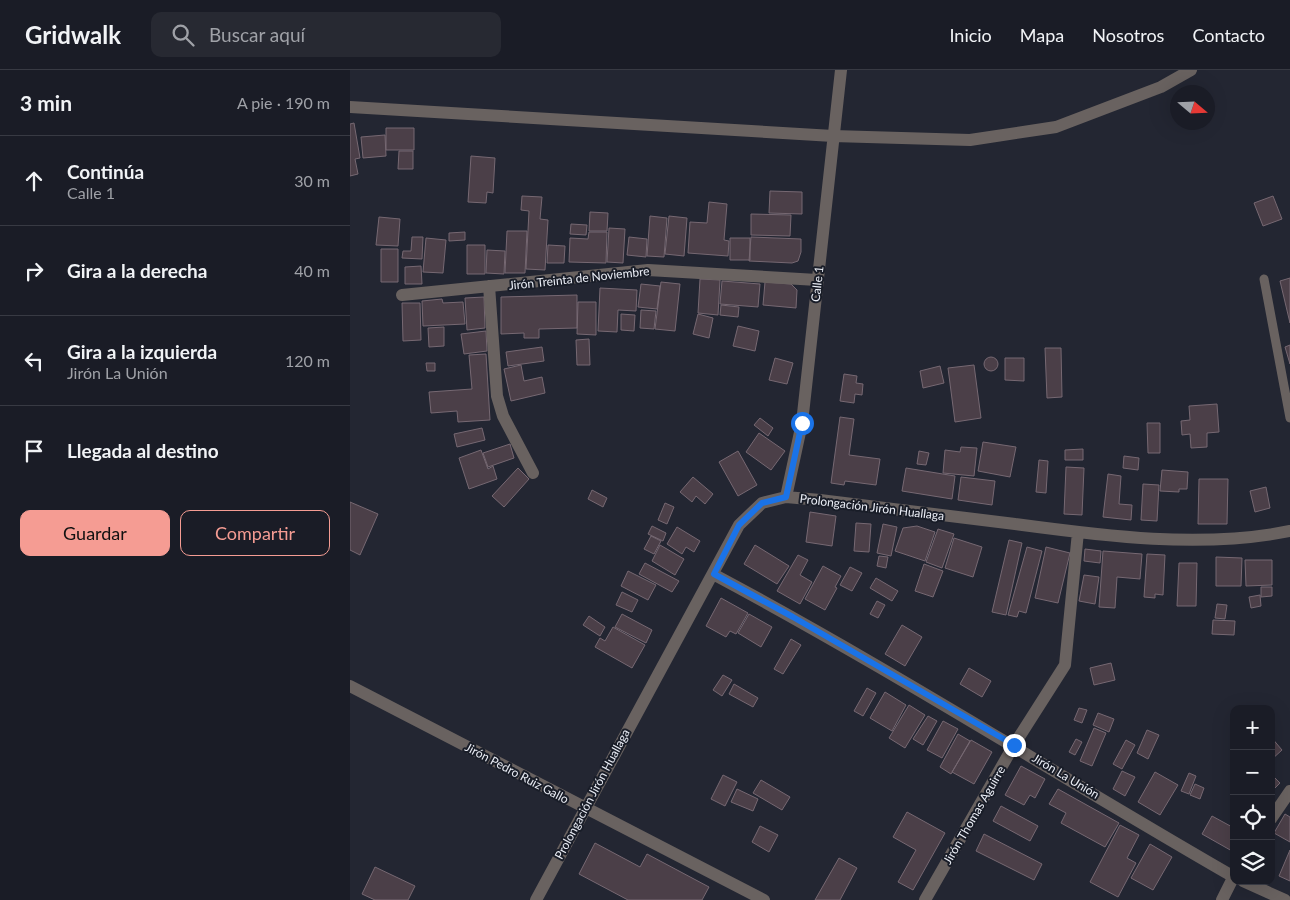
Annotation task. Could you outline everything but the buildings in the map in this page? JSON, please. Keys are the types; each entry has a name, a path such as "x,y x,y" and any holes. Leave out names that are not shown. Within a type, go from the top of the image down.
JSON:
{"street":[{"name":"Calle 1","path":"786,497 802,423 841,70"},
{"path":"350,107 833,136 970,140 1056,127 1161,87 1191,70"},
{"name":"Jirón Treinta de Noviembre","path":"402,295 648,270 817,280"},
{"path":"489,286 497,396 503,416 533,474"},
{"name":"Prolongación Jirón Huallaga","path":"536,900 584,808 714,574 739,525 762,503 786,497 820,500 1078,532 1168,540 1266,536 1290,531"},
{"name":"Jirón Thomas Aguirre","path":"925,900 1014,745 1065,665 1078,532"},
{"name":"Jirón La Unión","path":"714,574 793,617 1014,745 1230,875"},
{"name":"Jirón Pedro Ruiz Gallo","path":"350,686 764,900"},
{"path":"1275,813 1290,791"},
{"path":"1222,900 1230,885"},
{"path":"1252,885 1285,900"}],"lane":[{"path":"1264,279 1290,418"}],"route":[{"path":"802,423 786,497 762,503 739,525 714,574 793,617 1014,745"}]}
